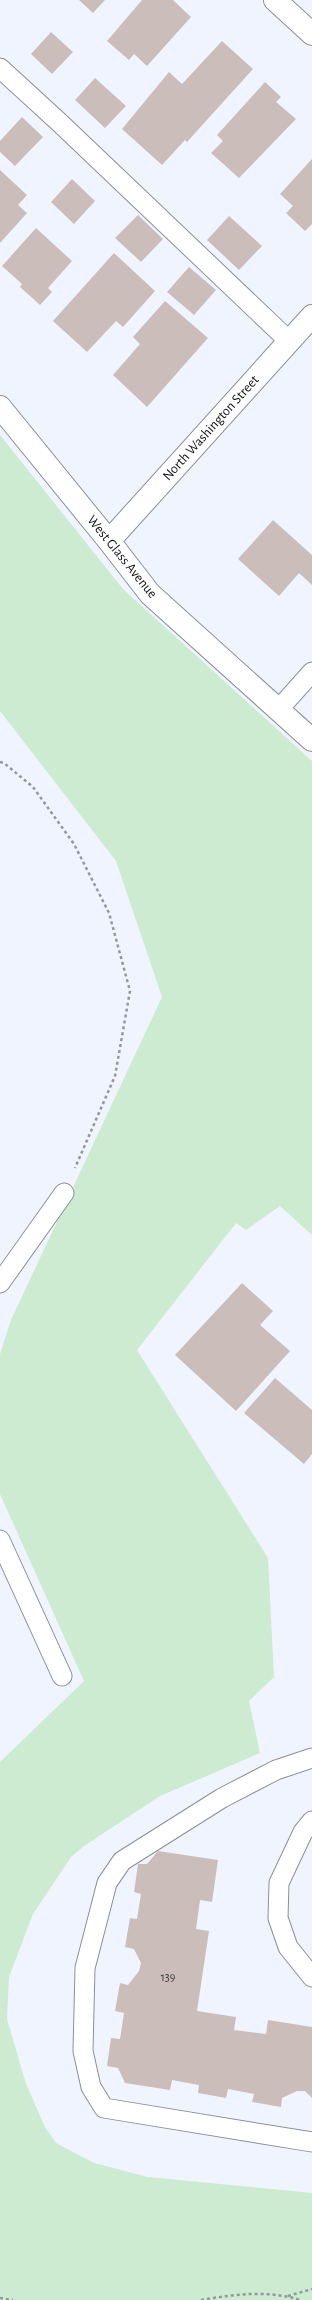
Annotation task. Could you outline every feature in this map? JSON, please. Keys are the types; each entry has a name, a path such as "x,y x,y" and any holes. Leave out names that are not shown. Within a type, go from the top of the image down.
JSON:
{"street":[{"path":"275,0 312,34"},
{"name":"North Washington Street","path":"109,541 312,316"},
{"name":"West Glass Avenue","path":"0,408 109,541 150,594 312,740"}],"lane":[{"path":"0,68 60,123 289,342"},
{"path":"278,710 312,672"},
{"path":"0,1284 64,1193"},
{"path":"0,1540 62,1676"},
{"path":"312,1758 276,1770 222,1798 122,1861 106,1883 85,1968 83,2051 91,2087 104,2108 312,2142"},
{"path":"312,1821 302,1832 279,1883 278,1918 288,1947 312,1977"}],"path":[{"path":"0,762 4,763 33,787 74,844 109,913 130,991 116,1076 64,1193"},
{"path":"287,2296 312,2289"},
{"path":"201,2300 242,2293 287,2296 301,2300"},
{"path":"0,2298 13,2300"}],"green space":[{"path":"0,435 123,589 312,761 312,1235 280,1206 246,1230 236,1223 137,1350 268,1558 274,1677 249,1701 260,1753 160,1796 84,1846 71,1857 33,1914 9,1977 7,2019 26,2084 45,2127 56,2143 94,2163 148,2177 312,2193 312,2300 0,2300 0,1762 84,1681 0,1494 0,1354 11,1320 162,997 116,861 0,711"}],"building":[{"path":"79,0 105,0 93,13"},
{"path":"142,0 173,0 191,17 147,66 134,54 129,60 107,41"},
{"path":"51,32 73,52 52,74 31,54"},
{"path":"222,41 253,69 187,142 185,140 162,165 122,129 169,72 182,84"},
{"path":"95,78 126,106 105,128 75,100"},
{"path":"265,82 281,97 276,102 296,119 239,178 211,153 223,141 217,135"},
{"path":"22,117 43,137 15,166 0,152 0,141"},
{"path":"312,159 312,224 305,231 286,213 293,206 280,194"},
{"path":"0,170 27,195 18,205 27,213 0,243"},
{"path":"72,179 95,201 74,224 51,202"},
{"path":"138,215 163,239 141,262 115,238"},
{"path":"229,216 262,246 239,270 207,240"},
{"path":"36,228 72,261 48,288 52,292 40,305 20,287 22,284 2,266"},
{"path":"114,253 155,291 123,327 116,321 87,352 53,321"},
{"path":"189,267 216,290 194,315 167,292"},
{"path":"165,301 208,338 147,407 113,375 140,344 133,337"},
{"path":"273,520 312,555 312,585 299,573 279,596 238,559"},
{"path":"242,1283 273,1311 260,1325 290,1351 236,1411 175,1355"},
{"path":"275,1378 312,1410 312,1454 304,1464 244,1413"},
{"path":"158,1851 218,1860 212,1902 200,1900 196,1929 209,1931 197,2011 236,2017 234,2030 266,2034 268,2020 312,2027 312,2098 305,2091 297,2091 282,2098 281,2107 252,2102 254,2094 228,2089 226,2098 198,2093 199,2085 172,2080 170,2090 125,2083 118,2068 107,2066 111,2038 120,2039 124,2013 115,2011 120,1983 128,1985 139,1971 141,1963 134,1949 125,1947 130,1918 137,1919 141,1894 134,1892 138,1864 147,1864"}]}
